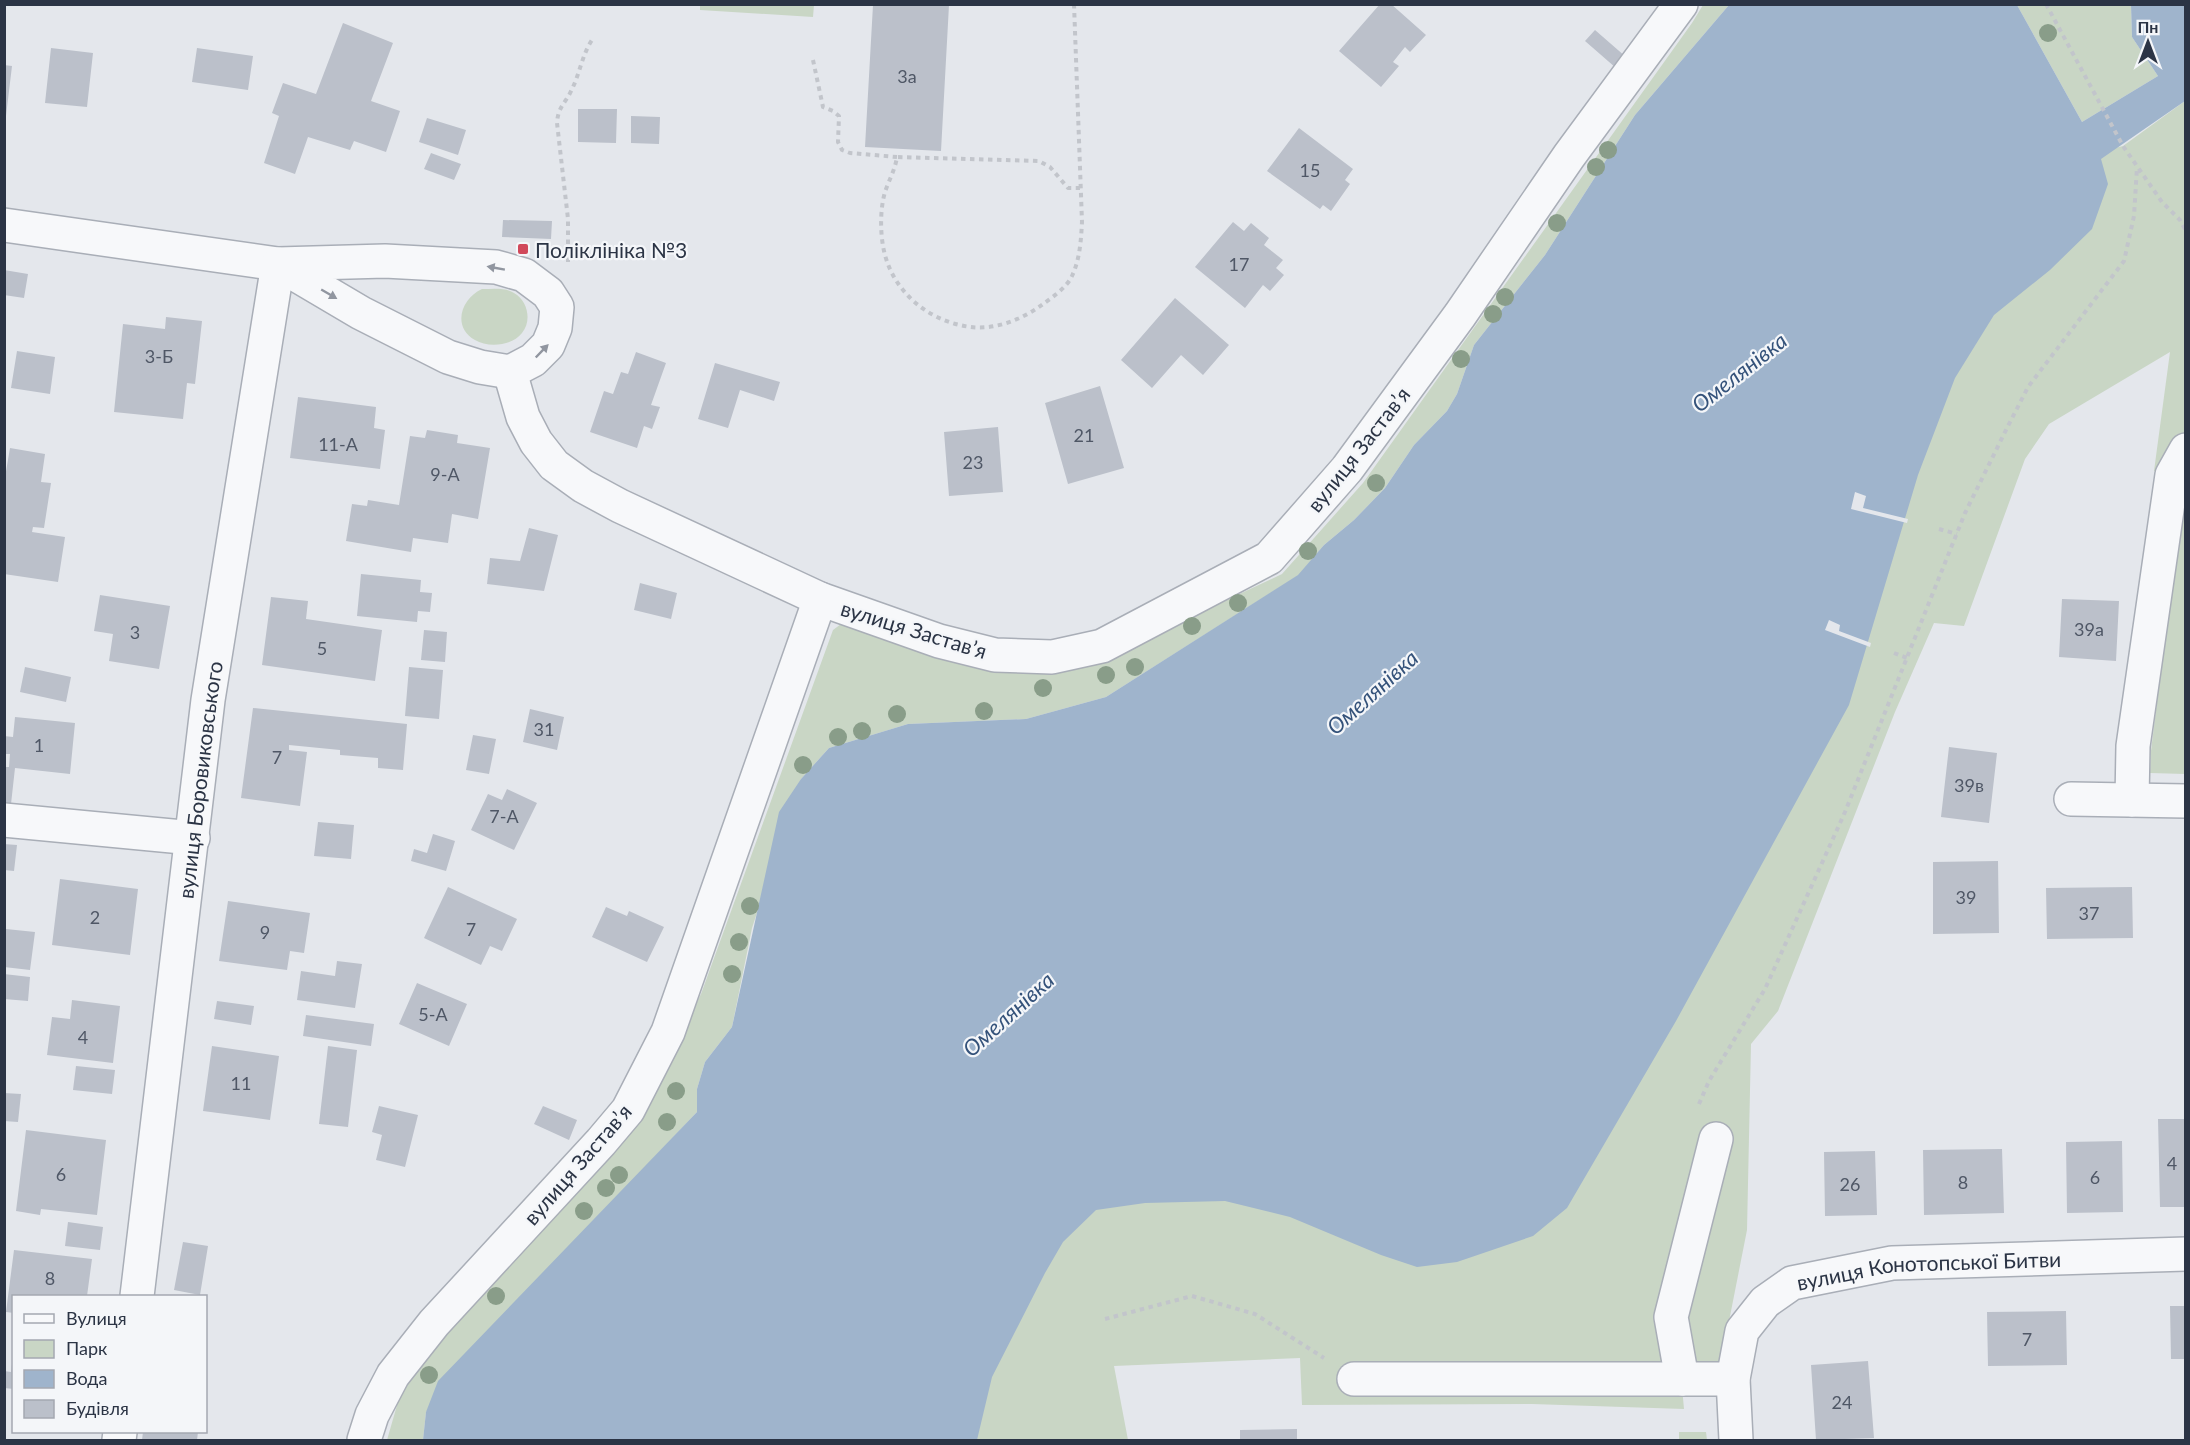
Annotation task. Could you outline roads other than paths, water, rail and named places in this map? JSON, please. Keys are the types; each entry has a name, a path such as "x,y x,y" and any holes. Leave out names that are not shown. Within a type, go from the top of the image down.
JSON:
{"street":[{"name":"вулиця Заставʼя","path":"364,1440 372,1415 393,1375 434,1323 601,1142 628,1110 646,1077 668,1032 820,599 939,641 995,655 1052,657 1102,646 1269,558 1347,469 1460,315 1569,156 1676,14 1681,4"},
{"path":"4,225 278,264 385,261 495,267 524,275 548,293 557,307 555,328 548,345 533,360 510,372 480,367 448,357 361,313 278,264"},
{"name":"вулиця Боровиковського","path":"136,1295 208,700 278,264"},
{"path":"510,372 523,417 536,442 554,465 583,486 620,506 820,599"},
{"path":"2132,800 2133,746 2172,475 2186,450"},
{"path":"2071,799 2186,801"},
{"path":"4,820 193,838"},
{"path":"1682,1379 1671,1317 1716,1139"},
{"name":"вулиця Конотопської Битви","path":"1736,1440 1733,1379 1742,1331 1766,1302 1792,1283 1892,1263 2186,1254"},
{"path":"1354,1379 1733,1379"}],"water":[{"name":"Омелянівка","path":"1729,5 2017,5 2082,122 2158,76 2132,37 2131,5 2185,5 2185,101 2101,159 2108,184 2092,229 2050,270 1994,315 1955,378 1918,475 1849,705 1676,1021 1567,1208 1533,1236 1457,1262 1417,1267 1381,1255 1290,1217 1225,1201 1145,1203 1096,1210 1063,1242 1045,1273 992,1377 977,1440 423,1440 426,1412 438,1381 697,1112 697,1089 705,1062 732,1027 779,812 801,779 829,748 908,724 1026,719 1106,697 1298,575 1324,545 1354,520 1385,488 1414,445 1447,411 1457,394 1474,345 1545,255 1635,115"}],"place":[{"name":"Поліклініка №3","path":"523,249"}]}
